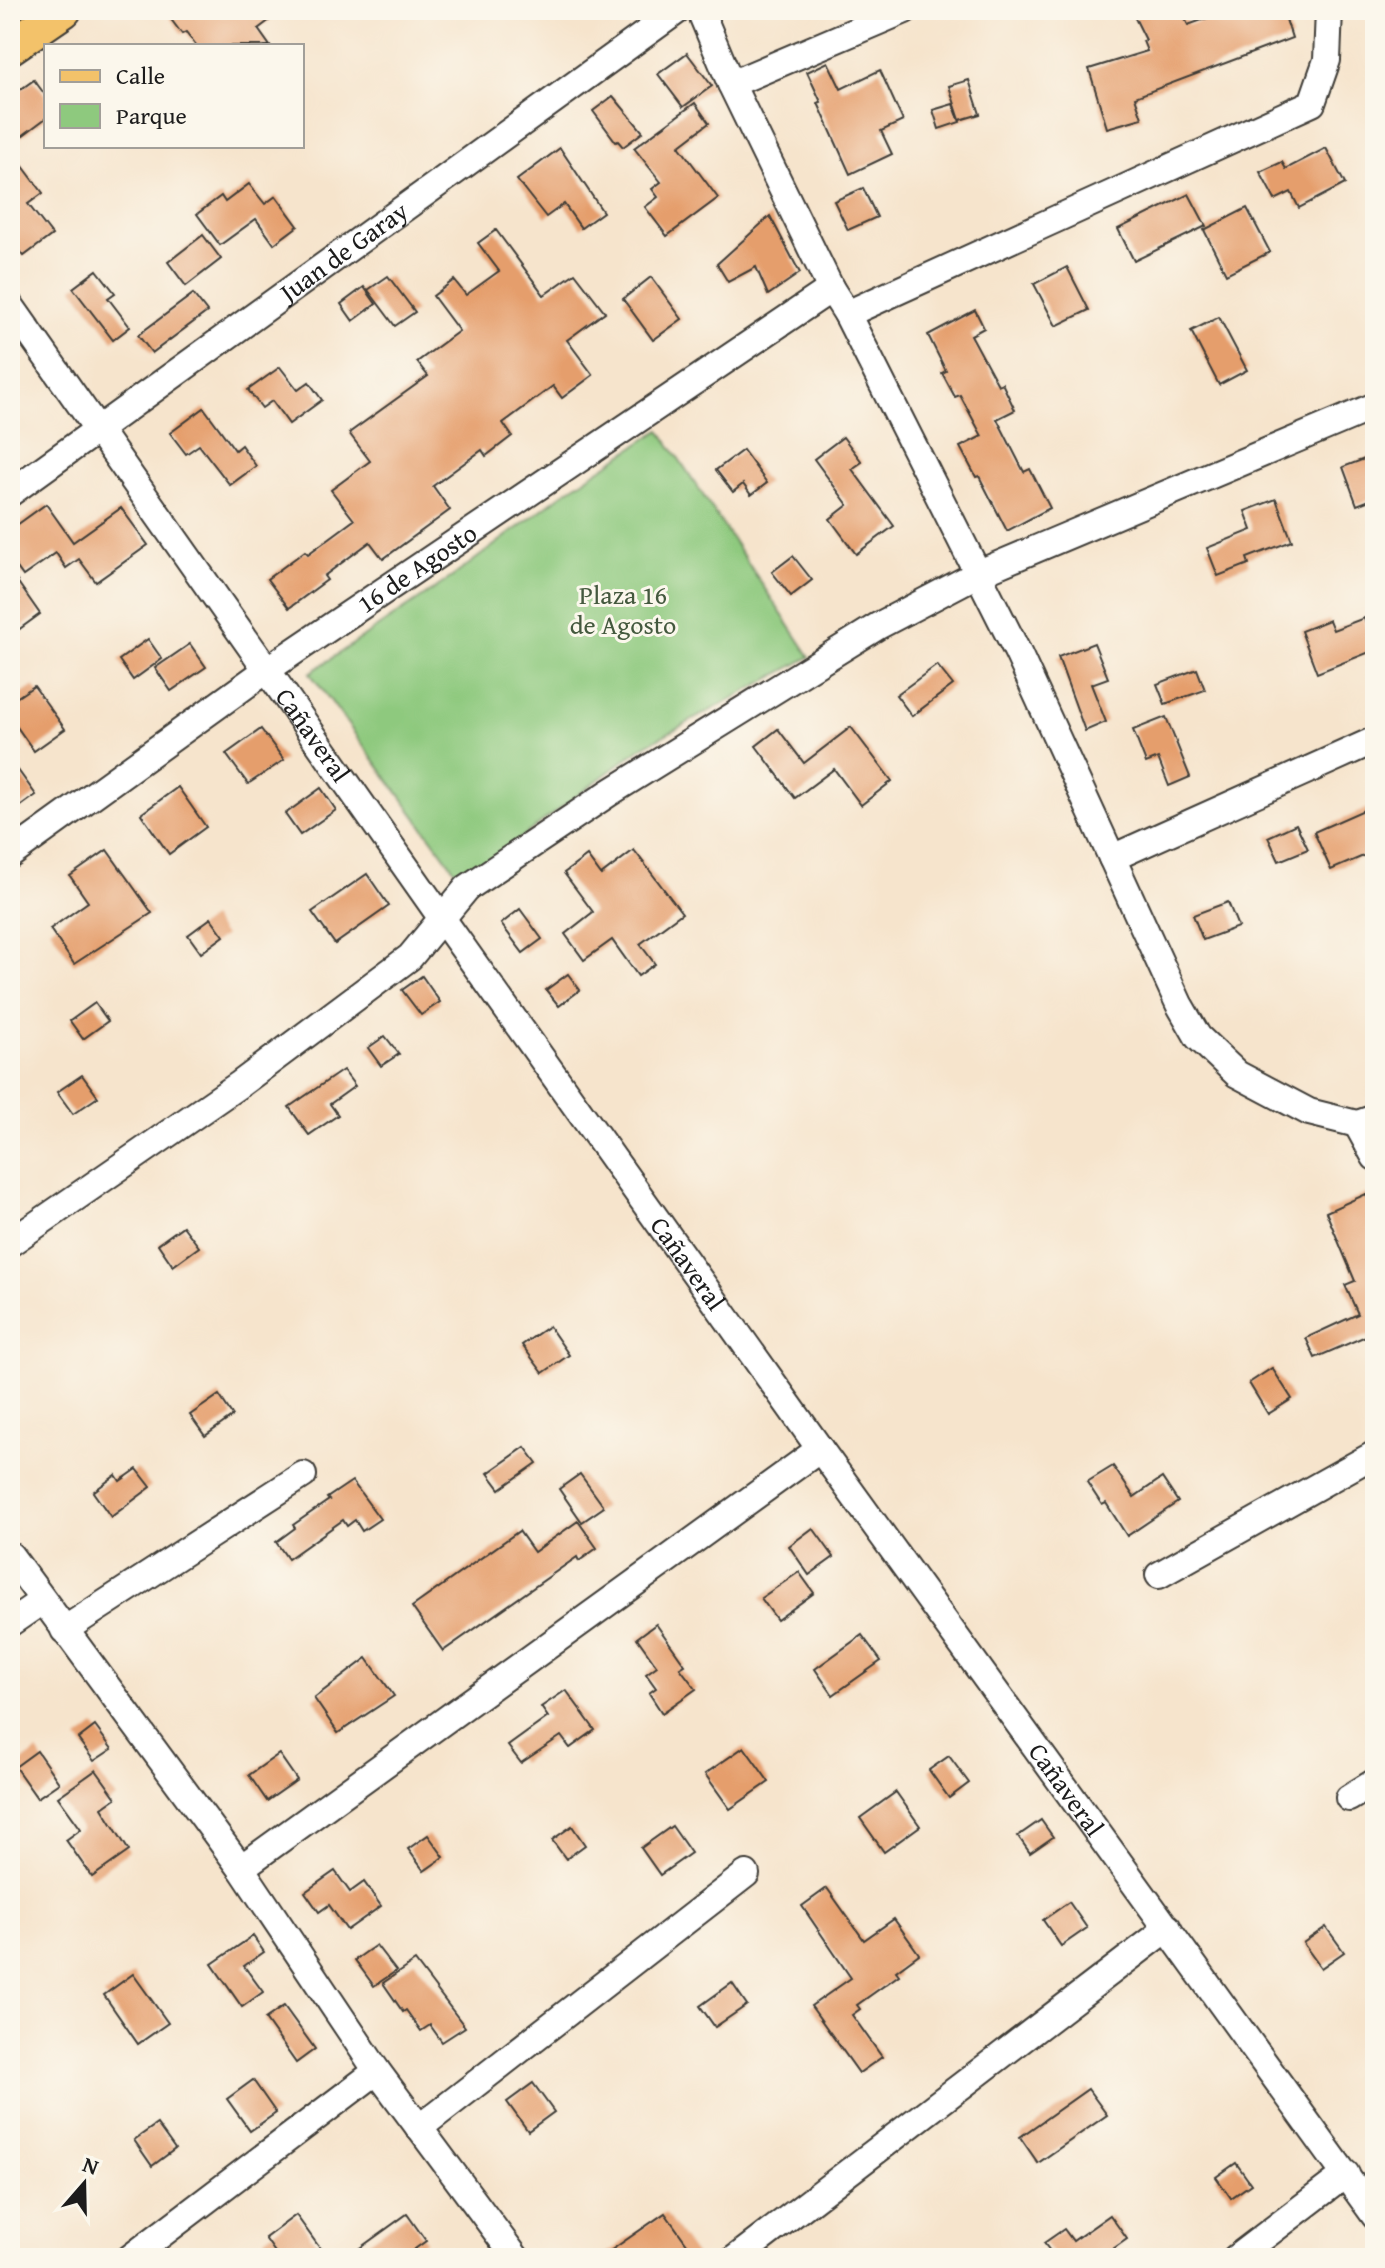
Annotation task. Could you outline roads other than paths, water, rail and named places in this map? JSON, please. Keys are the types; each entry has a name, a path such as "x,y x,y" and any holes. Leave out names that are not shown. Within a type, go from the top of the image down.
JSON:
{"main road":[{"path":"10,47 58,12"}],"street":[{"name":"Juan de Garay","path":"10,493 678,10"},
{"path":"700,10 731,84 831,289 847,314 979,573 1179,1004 1198,1037 1237,1074 1309,1112 1366,1121 1375,1157"},
{"path":"731,84 905,10"},
{"path":"847,314 1312,103 1327,60 1329,10"},
{"name":"16 de Agosto","path":"10,855 268,669 831,289"},
{"name":"Cañaveral","path":"10,305 820,1449 1375,2216"},
{"path":"10,1243 329,1020 410,957 467,888 609,793 878,626 979,573 1375,406"},
{"path":"1112,858 1375,740"},
{"path":"241,1868 820,1449"},
{"path":"1159,1575 1375,1454"},
{"path":"64,1630 303,1475"},
{"path":"10,1555 241,1868 377,2071 516,2258"},
{"path":"10,1623 42,1601"},
{"path":"1349,1798 1375,1782"},
{"path":"419,2128 746,1874"},
{"path":"736,2258 1168,1928"},
{"path":"130,2258 377,2071"},
{"path":"1236,2258 1346,2174"}],"park label":[{"name":"Plaza 16 de Agosto","path":"623,610"}]}
